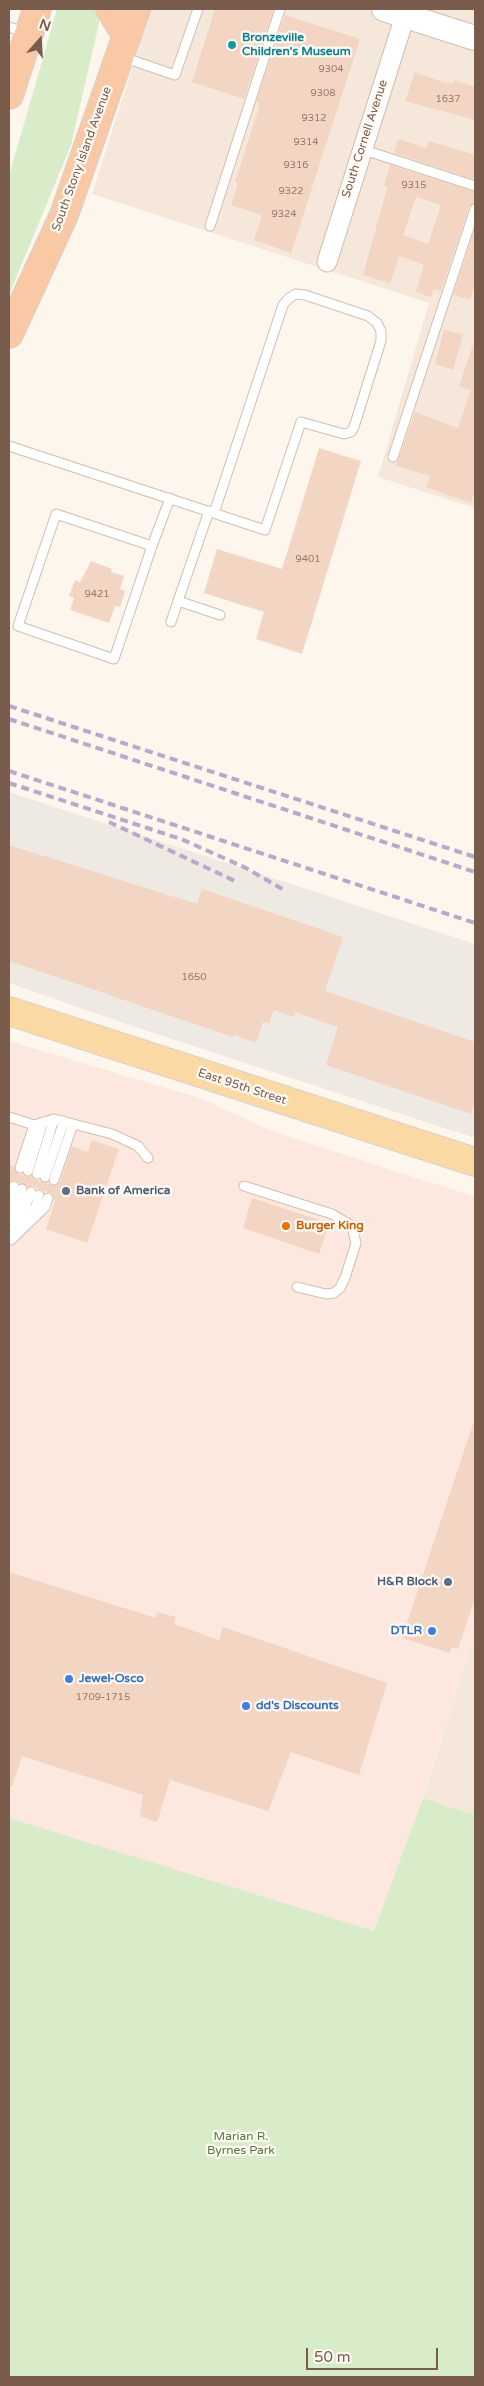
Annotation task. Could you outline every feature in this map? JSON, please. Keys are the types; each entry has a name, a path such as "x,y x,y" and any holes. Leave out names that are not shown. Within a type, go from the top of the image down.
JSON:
{"highway":[{"path":"110,9 123,46"},
{"name":"South Stony Island Avenue","path":"9,334 64,215 136,9"},
{"path":"9,95 25,23"}],"main road":[{"name":"East 95th Street","path":"9,1010 475,1162"}],"street":[{"path":"394,12 475,38"},
{"name":"South Cornell Avenue","path":"327,262 362,149 394,12"}],"lane":[{"path":"123,46 175,75 198,9"},
{"path":"210,226 280,9"},
{"path":"362,149 475,186"},
{"path":"393,456 475,209"},
{"path":"9,446 170,498 212,512 265,530 301,422 344,434 351,432 381,341 381,331 377,323 368,316 305,295 296,294 283,305 212,512 171,622"},
{"path":"152,546 56,514 18,626 114,658 170,498"},
{"path":"178,601 220,615"},
{"path":"9,1117 34,1124 54,1118 68,1122 127,1140 138,1146 148,1158"},
{"path":"37,1174 54,1118"},
{"path":"37,1174 43,1122"},
{"path":"37,1174 68,1122"},
{"path":"34,1124 37,1174"},
{"path":"244,1186 332,1214 352,1226 356,1243 340,1288 334,1293 326,1294 297,1287"},
{"path":"31,1192 36,1206 11,1240 11,1196 31,1192"}],"shaded area":[{"path":"151,9 475,9 475,508 378,477 429,303 92,194"},
{"path":"9,792 475,944 475,1138 126,1024 9,983"},
{"path":"9,1041 200,1098 267,1129 475,1197 475,1633 378,1937 9,1819"},
{"path":"475,1633 475,1815 423,1798"}],"green space":[{"path":"57,9 98,9 99,23 71,145 9,295 9,176"},
{"name":"Marian R. Byrnes Park","path":"423,1798 475,1815 475,2377 9,2377 9,1818 374,1931"}],"building":[{"name":"Bronzeville Children's Museum","path":"215,9 266,9 273,11 244,99 192,82"},
{"path":"285,15 360,39 291,253 254,240 262,215 231,205 238,183 235,182 258,110 259,103 256,102"},
{"path":"415,72 442,82 453,84 454,80 475,87 475,120 405,101"},
{"path":"398,139 426,148 429,141 475,155 475,180 394,153"},
{"path":"390,165 475,192 475,203 469,207 441,291 434,289 431,297 416,292 424,265 399,256 390,283 363,275 387,188 384,185","holes":["416,197 441,205 428,244 403,235"]},
{"path":"475,228 475,284 470,300 453,295"},
{"path":"444,329 463,335 453,370 435,364"},
{"path":"473,345 475,345 475,489 471,503 426,487 430,476 396,466 415,412 458,428 471,390 459,386"},
{"path":"319,448 361,461 302,654 256,639 264,612 204,593 217,549 282,569"},
{"path":"91,561 112,569 111,572 124,576 120,589 125,591 120,607 115,606 109,623 70,610 74,598 69,596 75,580 80,582"},
{"path":"9,845 197,904 202,889 343,937 325,991 475,1042 475,1100 471,1114 326,1065 338,1027 295,1012 294,1017 274,1010 269,1024 263,1022 256,1043 234,1035 233,1037 9,961"},
{"name":"Bank of America","path":"92,1140 119,1149 87,1243 46,1229 55,1201 53,1194 33,1186 28,1187 15,1180 9,1183 9,1165 14,1166 18,1174 31,1176 35,1180 56,1186 60,1182 72,1146 88,1152"},
{"name":"Burger King","path":"252,1198 329,1223 319,1254 243,1228"},
{"path":"473,1424 475,1424 475,1598 458,1649 451,1647 450,1653 402,1638"},
{"path":"9,1572 156,1618 157,1612 176,1617 174,1624 219,1640 223,1627 387,1683 359,1775 291,1752 268,1811 170,1780 157,1822 140,1816 143,1795 22,1756 12,1787 9,1786"}],"railway":[{"path":"9,706 475,857"},
{"path":"9,719 475,872"},
{"path":"9,771 475,923"},
{"path":"9,783 181,839 244,867 284,890"},
{"path":"109,822 237,882"}],"place":[{"name":"Bronzeville Children's Museum","path":"232,45"},
{"name":"Bank of America","path":"66,1191"},
{"name":"Burger King","path":"286,1226"},
{"name":"H&R Block","path":"448,1582"},
{"name":"DTLR","path":"432,1631"},
{"name":"Jewel-Osco","path":"69,1679"},
{"name":"dd's Discounts","path":"246,1706"}]}
